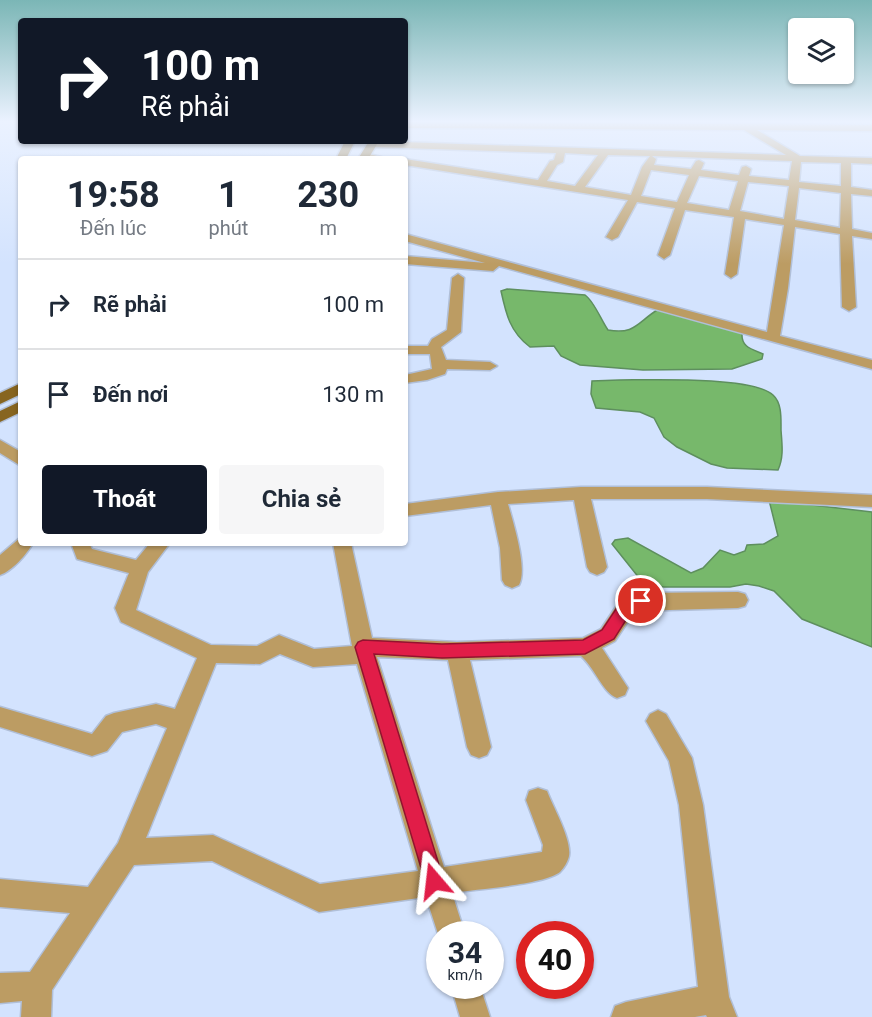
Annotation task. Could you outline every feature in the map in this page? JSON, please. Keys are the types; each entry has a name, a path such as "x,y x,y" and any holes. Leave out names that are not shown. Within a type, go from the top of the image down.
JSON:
{"main road":[{"path":"0,399 18,390"},
{"path":"0,417 18,408"}],"street":[{"path":"500,169 542,182 872,236"},
{"path":"542,182 549,169"},
{"path":"579,188 595,169"},
{"path":"612,237 635,197 646,169"},
{"path":"664,169 872,193"},
{"path":"664,255 681,205 697,169"},
{"path":"731,274 737,214 746,169"},
{"path":"772,337 782,288 796,169"},
{"path":"846,169 849,308"},
{"path":"408,238 872,365"},
{"path":"408,260 484,267 495,266 502,262"},
{"path":"433,348 437,342 454,332 458,278"},
{"path":"408,350 433,348 438,351 439,364 439,373 408,378"},
{"path":"439,364 490,366"},
{"path":"0,445 18,458"},
{"path":"408,510 498,498 581,493 671,492 872,501"},
{"path":"581,493 597,567"},
{"path":"498,498 509,548 512,580"},
{"path":"0,567 21,546"},
{"path":"81,546 84,554 140,569"},
{"path":"159,546 140,569 125,608 129,616 209,654 260,655 279,644 313,658 364,651 585,647 608,635 628,605 641,601 738,600"},
{"path":"343,546 364,651 447,921"},
{"path":"585,647 599,658 617,688"},
{"path":"457,651 479,747"},
{"path":"36,1017 38,986 127,852 209,654"},
{"path":"0,717 93,745 98,744 114,724 134,718 156,714 181,722"},
{"path":"626,1017 718,1008 691,805 680,758 658,721"},
{"path":"127,852 213,848 319,898 534,868 550,863 556,856 556,845 538,800"},
{"path":"0,893 95,901"},
{"path":"0,988 38,986"},
{"path":"470,999 475,1017"}],"shaded area":[{"path":"507,289 585,295 608,330 630,329 657,310 742,333 745,344 763,354 762,359 732,369 643,370 580,365 561,356 554,346 530,347 523,341 513,329 507,315 501,291"},
{"path":"592,381 723,382 762,389 773,395 778,402 781,416 782,450 778,470 727,468 711,464 677,447 664,437 654,418 640,412 596,408 591,394"},
{"path":"769,500 872,512 872,647 802,619 774,591 759,586 746,584 730,587 664,587 644,584 612,544 615,540 628,538 691,573 703,568 720,550 734,555 745,551 747,545 764,544 778,536"}],"route":[{"path":"434,881 363,647 426,651 585,647 608,635 628,605 641,601"}]}
